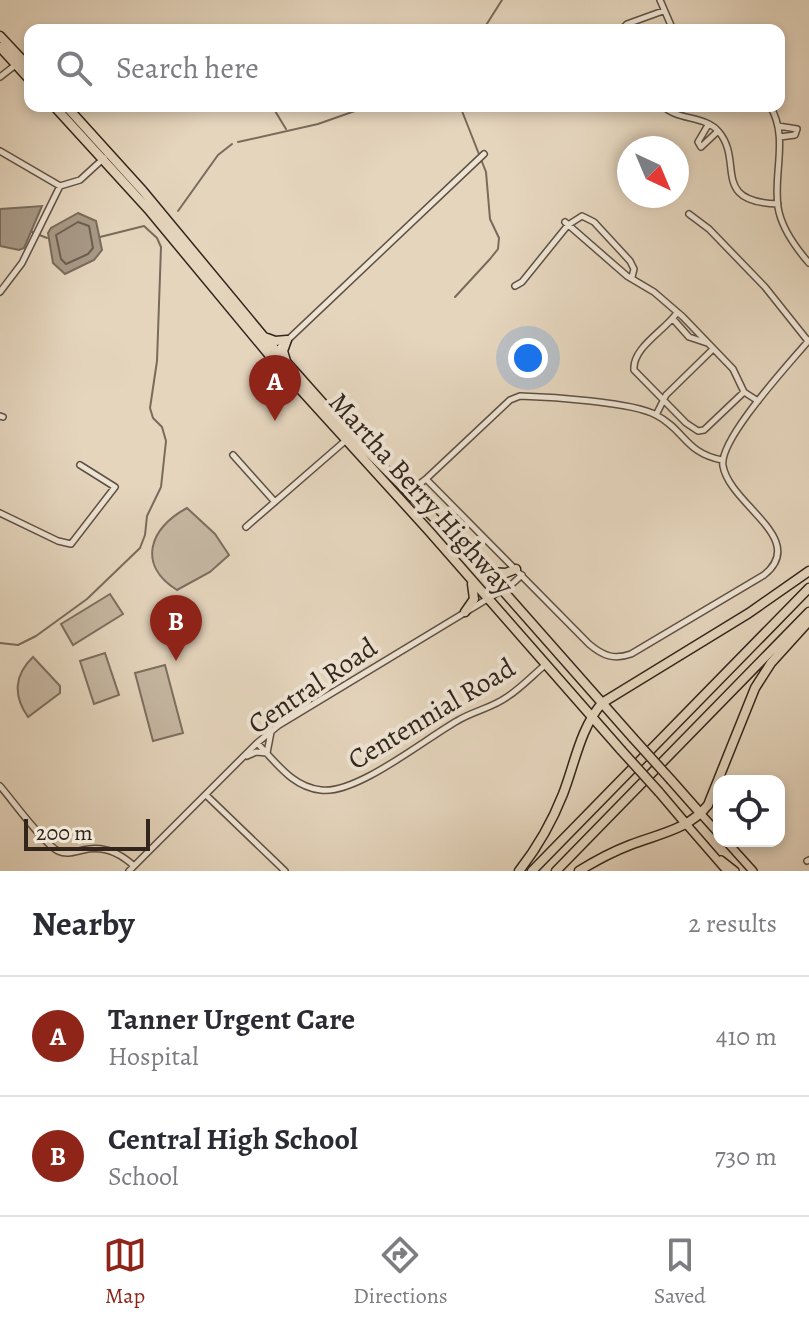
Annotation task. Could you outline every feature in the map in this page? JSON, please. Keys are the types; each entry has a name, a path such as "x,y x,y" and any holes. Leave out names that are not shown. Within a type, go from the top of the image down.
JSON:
{"highway":[{"path":"0,36 24,70"},
{"path":"0,47 24,65"},
{"name":"Martha Berry Highway","path":"60,112 106,156 263,336 273,353 286,362 348,438 487,572 701,814"},
{"name":"Martha Berry Highway","path":"71,112 273,353 687,825"},
{"path":"263,336 275,341 287,340 283,351 286,362"},
{"path":"519,871 541,840 562,797 591,717 602,703 749,613 809,571"},
{"path":"487,572 519,572"},
{"path":"465,612 475,595 471,579"},
{"path":"532,871 809,588"},
{"path":"556,871 809,612"},
{"path":"579,871 618,850 687,825 701,814 708,805 755,688 771,663 809,621"},
{"path":"586,684 603,693 622,689"}],"main road":[{"name":"Martha Berry Highway","path":"701,814 713,827"},
{"name":"Martha Berry Highway","path":"687,825 727,871"},
{"path":"731,847 753,871"},
{"path":"712,854 735,871"}],"street":[{"path":"660,0 670,24"},
{"path":"627,24 663,11"},
{"path":"0,77 19,62"},
{"path":"672,112 699,120 718,131 725,144 734,185 747,200 756,204 778,204"},
{"path":"774,112 778,119 780,137 778,204 786,229 809,263"},
{"path":"708,125 698,142 701,147 718,131"},
{"path":"778,126 797,129 795,135 780,137"},
{"path":"0,151 60,186"},
{"path":"273,353 484,154"},
{"path":"0,292 22,263 60,186 80,180 106,156"},
{"path":"426,479 601,654 623,657 631,654 764,575 777,562 780,550 778,537 728,482 722,460 730,439 809,341 795,328 765,287 709,229 689,214"},
{"path":"515,286 522,282 567,224 578,217 589,218 630,261 634,269 632,277"},
{"path":"567,224 627,276 654,292 689,337 707,343 738,376 744,392 758,401"},
{"path":"675,316 649,342 633,367 663,401 698,431 704,430 744,392"},
{"path":"656,415 663,401 713,349"},
{"path":"401,486 413,489 419,486 510,400 520,396 634,408 666,421 698,453 722,460"},
{"path":"246,527 348,438"},
{"path":"233,455 275,502"},
{"path":"3,514 58,541 71,544 115,487 80,465"},
{"path":"418,503 416,492 419,486"},
{"name":"Central Road","path":"132,868 257,743 295,713 488,598 519,572"},
{"name":"Centennial Road","path":"257,743 303,786 330,791 342,789 364,779 472,712 505,699 545,665"},
{"path":"243,757 256,752 267,753 271,732"},
{"path":"0,786 60,852 109,851 124,857 132,868"},
{"path":"206,795 285,871"}],"shaded area":[{"path":"187,508 215,534 229,555 210,572 177,590 156,569 153,547 164,526"},
{"path":"110,594 123,614 73,645 61,624"},
{"path":"105,653 119,695 94,704 80,661"},
{"path":"33,657 60,686 60,693 28,717 20,701 18,686 22,671"},
{"path":"165,665 183,733 153,741 135,673"}],"water":[{"path":"42,206 24,248 19,250 0,246 0,209"},
{"path":"78,213 96,221 102,250 94,260 65,274 53,263 48,233 51,228"}],"waterway":[{"path":"487,24 502,0"},
{"path":"276,112 286,129"},
{"path":"238,142 318,124 352,112"},
{"path":"455,297 498,249 499,238 490,219 486,172 462,112"},
{"path":"178,211 218,155 232,144"},
{"path":"0,643 18,645 36,636 87,599 140,548 147,516 161,487 166,441 162,427 153,418 150,408 157,361 161,247 157,238 144,226 100,237"},
{"path":"32,232 47,238"}],"place":[{"name":"Tanner Urgent Care","path":"275,421"},
{"name":"Central High School","path":"176,661"}]}
